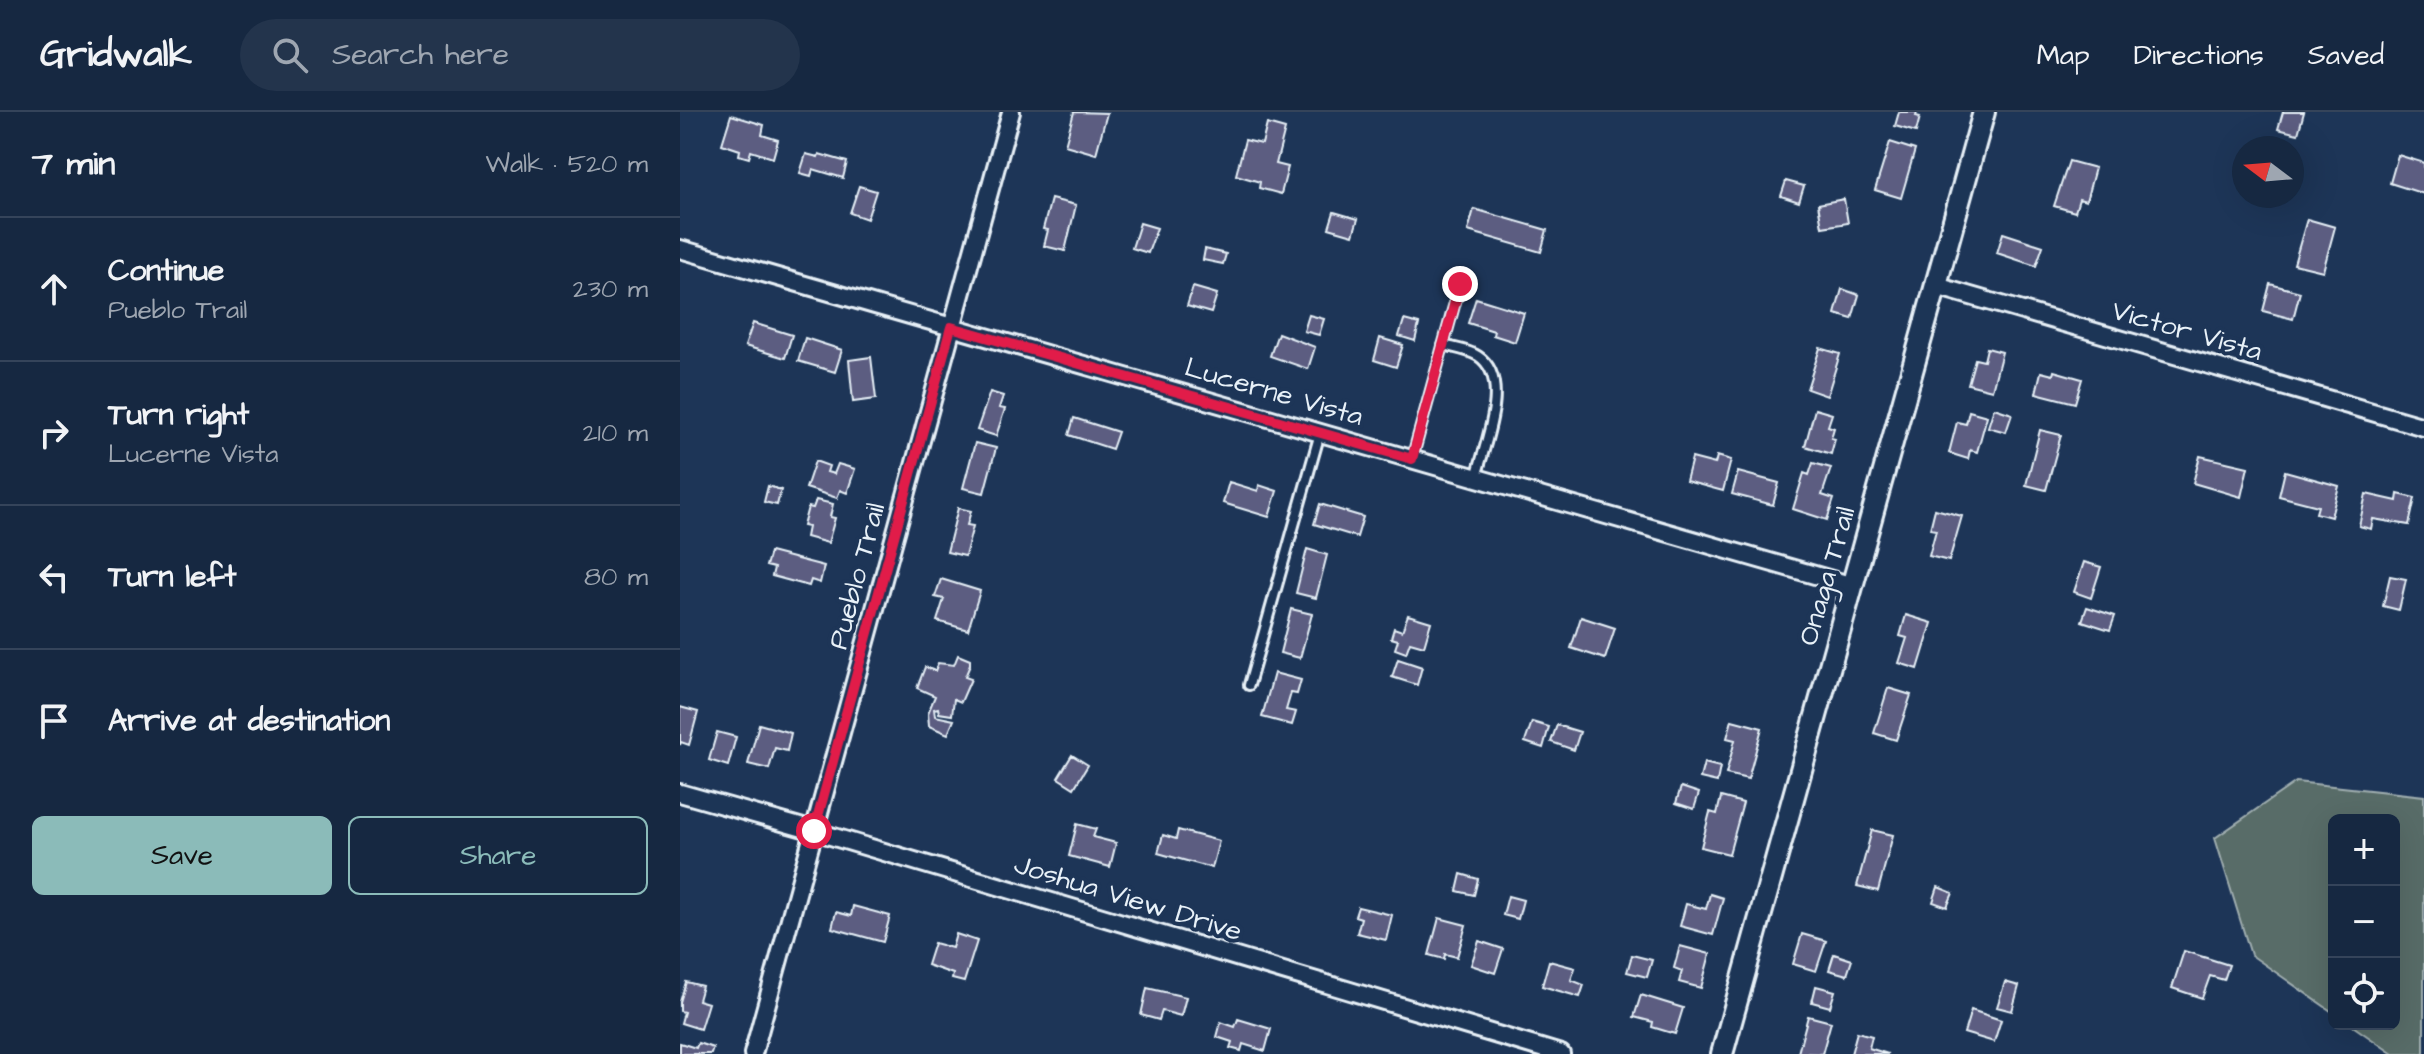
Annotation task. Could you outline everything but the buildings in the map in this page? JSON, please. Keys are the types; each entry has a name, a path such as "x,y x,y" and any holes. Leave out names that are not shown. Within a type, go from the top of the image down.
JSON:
{"street":[{"name":"Pueblo Trail","path":"753,1054 1011,112"},
{"name":"Onaga Trail","path":"1722,1054 1984,112"},
{"name":"Lucerne Vista","path":"680,249 1853,586"},
{"name":"Victor Vista","path":"1936,286 2424,427"},
{"name":"Joshua View Drive","path":"680,793 1561,1054"}],"lane":[{"path":"1412,459 1460,284"},
{"path":"1443,345 1477,355 1492,369 1497,391 1476,478"},
{"path":"1249,685 1320,433"}],"green space":[{"path":"2296,782 2424,796 2424,1054 2393,1054 2359,1030 2400,1030 2400,814 2328,814 2328,1009 2251,955 2215,838"}],"route":[{"path":"814,831 951,327 1412,459 1460,284"}]}
